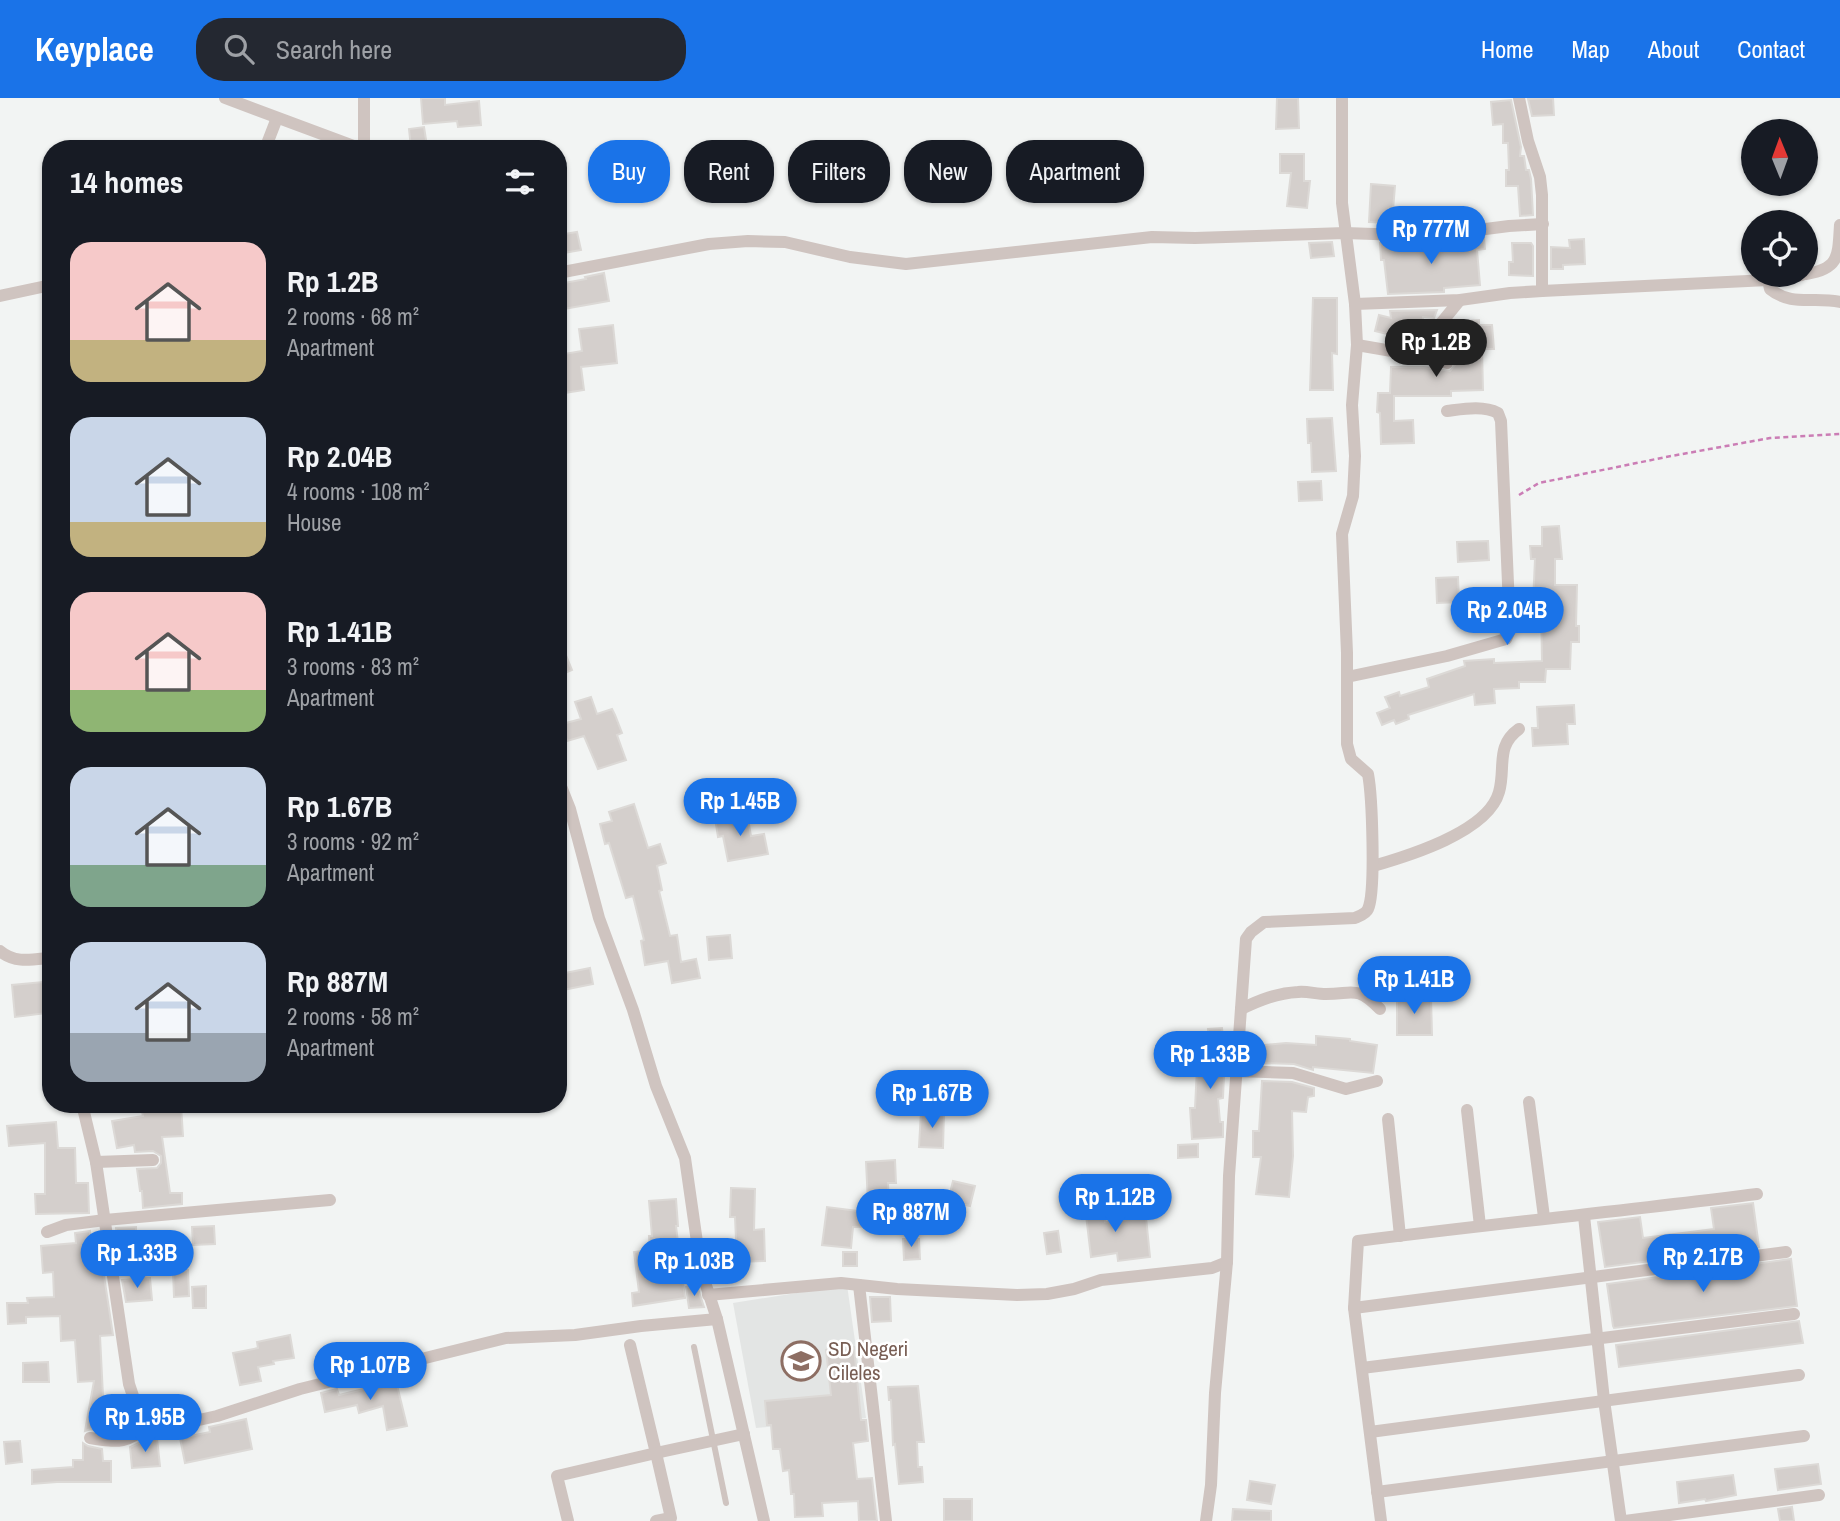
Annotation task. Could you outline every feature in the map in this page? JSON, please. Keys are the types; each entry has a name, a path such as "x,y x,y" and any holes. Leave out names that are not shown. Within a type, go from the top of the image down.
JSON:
{"street":[{"path":"225,98 338,140"},
{"path":"363,140 364,98"},
{"path":"1206,1521 1227,1262 1229,1176 1246,939 1264,922 1355,919 1363,915 1368,909 1373,866 1368,774 1351,759 1347,744 1348,677 1342,534 1353,496 1355,456 1352,405 1357,345 1355,304 1342,203 1342,98"},
{"path":"1519,98 1528,141 1540,177 1543,224 1542,291"},
{"path":"268,140 277,118"},
{"path":"567,271 709,244 748,240 785,243 850,257 906,264 1152,237 1195,239 1345,233 1431,236 1543,224"},
{"path":"1818,272 1835,262 1840,225"},
{"path":"1355,304 1460,300 1510,293 1741,281"},
{"path":"0,296 42,287"},
{"path":"1770,287 1787,300 1829,299 1840,302"},
{"path":"1415,355 1460,300"},
{"path":"1357,345 1447,363"},
{"path":"1348,677 1447,656 1506,639 1510,630 1504,442 1498,413 1474,408 1447,411"},
{"path":"1373,866 1423,851 1470,825 1490,809 1499,794 1505,744 1519,729"},
{"path":"567,802 599,918 633,1010 656,1086 685,1158 701,1270 717,1319 764,1521"},
{"path":"0,951 7,957 24,961 42,959"},
{"path":"1241,1009 1275,995 1301,991 1329,995 1348,991 1369,999 1380,1009"},
{"path":"1237,1071 1293,1073 1346,1089 1377,1081"},
{"path":"1529,1102 1545,1217"},
{"path":"1467,1110 1480,1226"},
{"path":"84,1113 96,1161 130,1384 135,1402 152,1424 167,1427 217,1416 300,1389 506,1338 575,1335 717,1319"},
{"path":"1388,1119 1400,1236"},
{"path":"96,1161 153,1160"},
{"path":"1381,1521 1354,1308 1358,1241 1757,1194"},
{"path":"47,1233 66,1225 104,1220 330,1200"},
{"path":"1584,1216 1604,1400 1623,1521 1819,1495"},
{"path":"1354,1308 1786,1252"},
{"path":"708,1295 841,1283 1017,1295 1047,1294 1101,1280 1212,1268 1227,1262"},
{"path":"859,1285 886,1521"},
{"path":"1362,1368 1794,1314"},
{"path":"630,1345 671,1518 656,1521"},
{"path":"1370,1432 1799,1375"},
{"path":"90,1438 124,1441 133,1438 152,1424"},
{"path":"568,1521 557,1476 744,1434"},
{"path":"1377,1492 1804,1436"}],"lane":[{"path":"694,1348 726,1503"}],"path":[{"path":"1506,507 1521,492 1539,483 1770,438 1840,434"}],"shaded area":[{"name":"SD Negeri Cileles","path":"847,1285 866,1418 756,1428 733,1303"}],"building":[{"path":"421,98 445,98 445,105 479,101 481,125 458,127 457,121 423,124"},
{"path":"1277,98 1298,98 1299,128 1276,129"},
{"path":"1553,98 1554,115 1532,116 1528,99"},
{"path":"1511,100 1521,147 1520,156 1524,156 1526,170 1529,170 1531,179 1533,215 1520,216 1518,186 1506,186 1506,170 1509,170 1508,143 1503,143 1503,124 1493,125 1491,102"},
{"path":"424,127 426,140 410,140 409,129"},
{"path":"1280,154 1304,154 1304,181 1310,181 1307,208 1287,206 1291,173 1280,173"},
{"path":"1371,184 1395,186 1393,210 1389,209 1388,223 1369,222"},
{"path":"577,232 581,250 567,252 567,234"},
{"path":"1484,238 1485,249 1477,250 1480,285 1444,288 1444,292 1388,294 1380,243 1432,245"},
{"path":"1584,239 1585,264 1563,265 1563,269 1551,269 1551,247 1570,248 1569,240"},
{"path":"1332,242 1334,256 1311,258 1309,243"},
{"path":"1512,243 1531,243 1533,246 1533,276 1509,275 1509,262 1513,262"},
{"path":"604,273 609,301 567,308 567,282 586,279 585,277"},
{"path":"1313,298 1337,298 1337,354 1332,353 1333,390 1310,390"},
{"path":"1437,310 1434,318 1423,317 1421,334 1415,341 1375,331 1379,315 1391,318 1390,311"},
{"path":"1479,320 1479,325 1492,325 1494,349 1482,349 1483,390 1451,391 1451,396 1394,396 1394,421 1413,420 1414,443 1381,444 1380,413 1377,412 1378,393 1390,393 1391,367 1424,367 1450,371 1456,364 1453,322"},
{"path":"613,325 617,363 581,367 584,390 567,393 567,354 582,351 579,329"},
{"path":"1332,418 1336,471 1312,472 1307,419"},
{"path":"1321,481 1322,500 1299,501 1298,482"},
{"path":"1559,526 1562,559 1555,559 1555,585 1577,585 1576,626 1579,626 1579,642 1571,642 1570,669 1546,669 1545,682 1519,682 1519,688 1494,689 1495,703 1475,705 1474,694 1408,715 1409,719 1396,724 1394,720 1382,725 1377,713 1390,708 1385,697 1399,692 1400,696 1429,687 1427,679 1465,666 1464,661 1542,661 1541,603 1533,603 1535,559 1531,559 1530,546 1542,546 1542,527"},
{"path":"1488,541 1489,560 1458,562 1457,542"},
{"path":"1458,577 1459,602 1437,603 1436,578"},
{"path":"567,658 572,670 567,672"},
{"path":"591,697 597,714 612,709 622,733 617,735 626,760 598,769 584,736 567,741 567,723 581,719 575,702"},
{"path":"1574,705 1575,724 1567,724 1568,744 1533,746 1532,728 1538,728 1537,707"},
{"path":"634,804 648,848 660,844 666,863 657,866 662,890 659,891 670,936 677,935 681,962 696,959 700,978 672,983 668,961 645,965 641,941 644,940 633,896 626,898 609,843 605,844 600,824 612,821 609,812"},
{"path":"747,813 751,836 764,834 768,854 728,861 723,836 718,837 715,818"},
{"path":"730,935 732,958 709,960 707,937"},
{"path":"590,968 593,984 567,989 567,973"},
{"path":"42,982 42,1014 15,1017 12,985"},
{"path":"1397,997 1431,997 1432,1035 1397,1035"},
{"path":"1222,1028 1225,1052 1223,1098 1218,1099 1223,1137 1192,1139 1190,1108 1195,1108 1197,1068 1211,1068 1208,1029"},
{"path":"1316,1036 1377,1045 1373,1073 1313,1067 1313,1070 1294,1064 1256,1063 1254,1046 1286,1043 1316,1045"},
{"path":"1262,1081 1292,1082 1314,1088 1314,1096 1308,1097 1306,1112 1292,1111 1293,1156 1289,1197 1256,1194 1261,1157 1253,1157 1253,1131 1259,1131"},
{"path":"921,1111 944,1112 943,1148 919,1147"},
{"path":"142,1113 182,1113 183,1136 162,1137 170,1193 182,1193 182,1204 143,1208 137,1169 157,1168 161,1163 161,1156 153,1151 135,1152 134,1145 117,1148 112,1121 143,1116"},
{"path":"56,1122 58,1148 75,1148 76,1183 88,1183 89,1213 36,1214 35,1194 45,1194 45,1143 9,1146 7,1126"},
{"path":"1198,1144 1198,1157 1178,1158 1178,1145"},
{"path":"895,1160 896,1183 888,1183 889,1208 897,1208 898,1225 853,1227 851,1248 822,1245 827,1207 866,1212 866,1162"},
{"path":"953,1181 975,1186 970,1206 948,1201"},
{"path":"731,1188 755,1189 754,1230 764,1229 765,1261 737,1262 735,1217 730,1217"},
{"path":"1101,1195 1105,1222 1146,1217 1150,1257 1118,1261 1117,1253 1091,1257 1084,1198"},
{"path":"676,1199 676,1226 685,1298 633,1306 632,1293 639,1292 634,1252 650,1250 649,1236 652,1236 649,1201"},
{"path":"1753,1203 1759,1247 1605,1267 1598,1222 1640,1217 1643,1238 1714,1229 1711,1208"},
{"path":"930,1206 931,1221 916,1222 917,1207"},
{"path":"214,1226 215,1244 193,1245 192,1227"},
{"path":"136,1227 136,1247 118,1247 116,1228"},
{"path":"90,1231 90,1236 98,1236 113,1335 100,1336 103,1396 125,1399 129,1409 125,1429 101,1424 102,1431 85,1431 94,1381 78,1382 75,1340 61,1341 60,1316 26,1317 26,1323 8,1324 7,1303 28,1303 27,1298 54,1297 53,1272 43,1273 41,1246 76,1243 75,1233"},
{"path":"1058,1231 1061,1252 1047,1254 1044,1233"},
{"path":"903,1239 919,1239 920,1259 904,1260"},
{"path":"843,1252 857,1252 857,1266 843,1266"},
{"path":"1791,1259 1797,1306 1613,1326 1607,1284"},
{"path":"188,1270 189,1296 174,1297 173,1271"},
{"path":"150,1278 152,1300 126,1302 122,1280"},
{"path":"206,1286 206,1308 193,1308 192,1287"},
{"path":"697,1286 704,1307 689,1308 686,1287"},
{"path":"870,1297 890,1297 891,1321 872,1322"},
{"path":"1799,1321 1803,1343 1619,1367 1616,1345"},
{"path":"290,1335 294,1358 273,1361 274,1364 258,1367 261,1381 240,1385 233,1353 258,1348 257,1342"},
{"path":"854,1347 861,1420 866,1420 868,1441 853,1443 857,1479 872,1478 877,1521 859,1521 858,1501 822,1503 823,1516 795,1517 789,1470 783,1471 780,1449 773,1449 765,1401 831,1395 826,1350"},
{"path":"48,1362 49,1382 23,1382 23,1363"},
{"path":"396,1381 407,1426 387,1430 383,1406 359,1413 357,1405 325,1412 321,1393 337,1389 339,1395"},
{"path":"918,1386 924,1442 917,1442 918,1467 922,1467 923,1482 899,1484 888,1387"},
{"path":"246,1419 252,1449 185,1463 180,1438 210,1432 209,1427"},
{"path":"157,1438 160,1466 132,1468 130,1447"},
{"path":"20,1441 22,1462 6,1464 4,1442"},
{"path":"83,1443 102,1449 103,1461 111,1461 111,1482 32,1484 32,1470 73,1467 73,1460 83,1460"},
{"path":"1818,1464 1821,1484 1778,1490 1775,1469"},
{"path":"1733,1475 1736,1495 1679,1503 1677,1482"},
{"path":"1250,1481 1275,1485 1271,1504 1247,1500"},
{"path":"944,1499 972,1499 972,1521 944,1521"},
{"path":"1792,1507 1794,1521 1780,1521 1778,1509"},
{"path":"1233,1509 1271,1511 1271,1521 1232,1521"}],"place":[{"name":"SD Negeri Cileles","path":"801,1361"}]}
